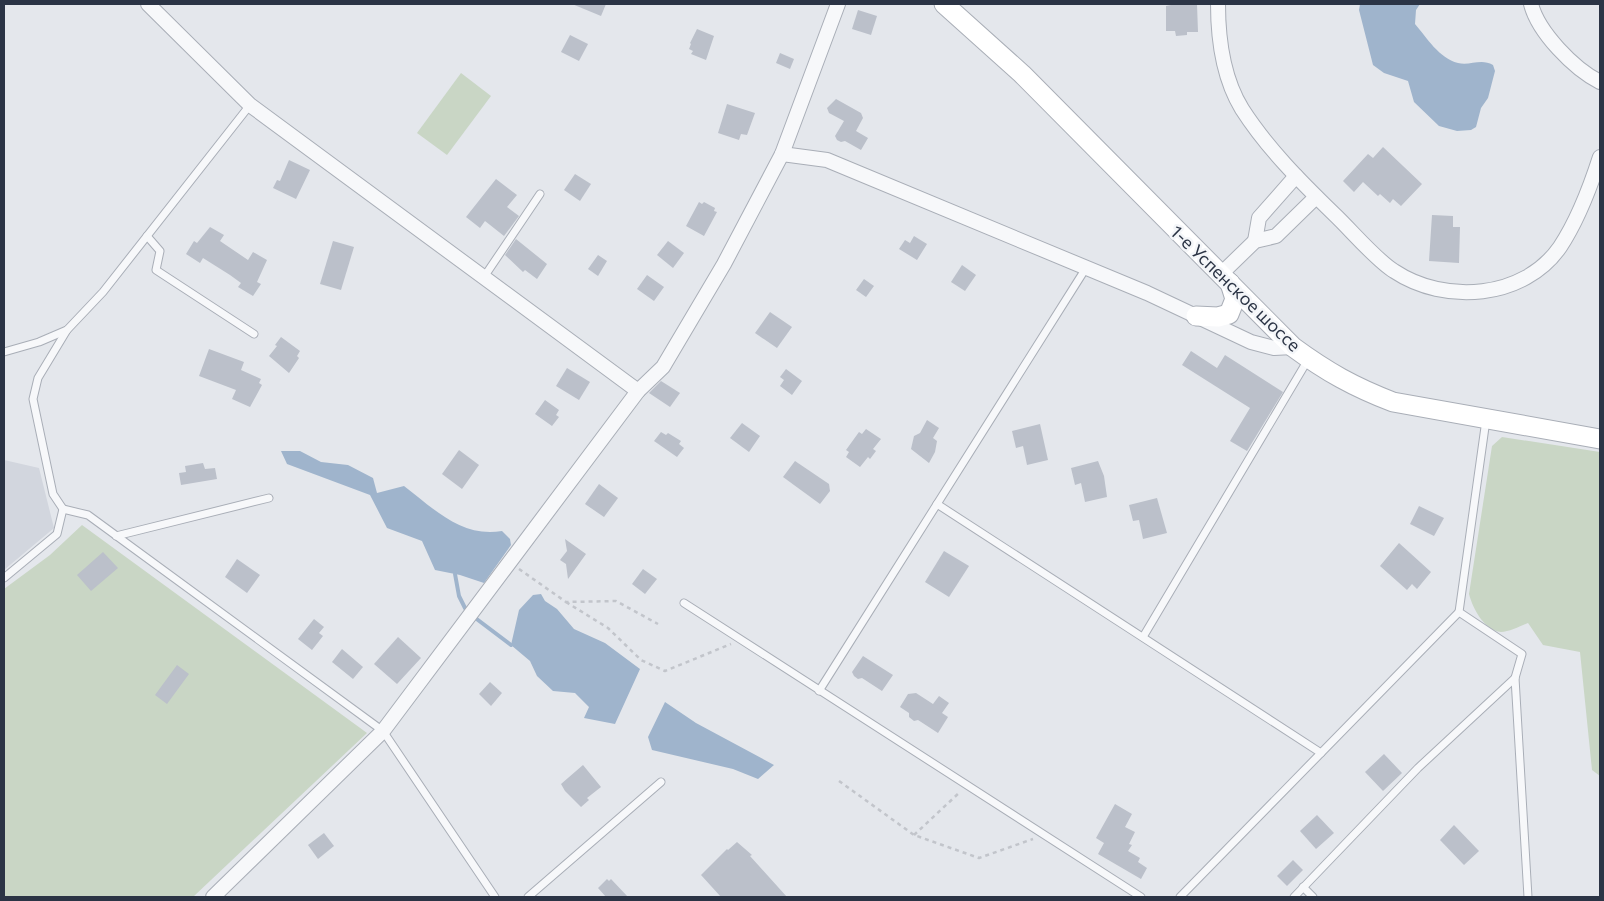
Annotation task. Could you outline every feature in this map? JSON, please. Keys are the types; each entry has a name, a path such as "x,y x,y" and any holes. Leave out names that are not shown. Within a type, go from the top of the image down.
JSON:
{"main road":[{"name":"1-е Успенское шоссе","path":"944,4 1022,74 1293,346 1329,373 1365,391 1393,402 1486,420 1600,438"},
{"path":"1196,316 1218,318 1229,314 1235,299 1226,279"}],"street":[{"path":"148,4 250,105 638,391"},
{"path":"213,897 383,731 638,391 663,367 724,264 782,154 838,4"},
{"path":"1218,4 1218,27 1225,69 1242,108 1296,176 1393,271 1430,287 1456,293 1484,293 1512,283 1539,268 1559,248 1573,225 1600,158"},
{"path":"1531,4 1533,11 1554,43 1573,63 1600,82"},
{"path":"782,154 827,160 1086,268 1251,342 1274,348 1293,346"},
{"path":"1226,279 1255,240 1260,218 1296,176"},
{"path":"1255,240 1276,236 1316,197"}],"lane":[{"path":"250,105 103,292 67,330 38,378 33,399 53,494 63,509 88,516 383,731 496,897"},
{"path":"484,277 540,194"},
{"path":"147,236 160,251 156,270 254,334"},
{"path":"819,691 1086,268"},
{"path":"4,352 39,342 67,330"},
{"path":"1143,637 1309,358"},
{"path":"1180,897 1460,612 1486,420"},
{"path":"116,536 269,498"},
{"path":"937,504 1321,753"},
{"path":"4,578 57,534 63,509"},
{"path":"684,603 1141,897"},
{"path":"1460,612 1522,654 1515,678 1528,897"},
{"path":"1294,897 1418,768 1515,678"},
{"path":"528,897 661,782"},
{"path":"1304,887 1313,897"}],"path":[{"path":"509,563 608,628 641,660 665,671 741,640"},
{"path":"566,602 616,601 658,624"},
{"path":"839,781 914,835 979,858 1044,835"},
{"path":"914,835 966,786"}],"shaded area":[{"path":"4,460 39,468 54,528 4,570"}],"green space":[{"path":"461,73 491,96 447,155 417,133"},
{"path":"1502,437 1600,452 1600,776 1592,770 1580,652 1543,645 1528,623 1515,629 1501,632 1489,627 1480,618 1469,594 1492,446"},
{"path":"82,525 367,733 193,897 4,897 4,589 50,555"}],"water":[{"path":"1360,4 1420,4 1416,10 1415,24 1439,52 1458,63 1484,62 1493,65 1495,71 1488,98 1481,108 1476,127 1471,130 1457,131 1439,126 1414,102 1408,81 1384,73 1373,65 1359,10"},
{"path":"281,451 300,451 321,462 348,465 373,478 377,493 404,486 449,520 474,530 502,531 510,539 511,545 484,583 460,575 435,570 422,541 387,528 370,495 287,464"},
{"path":"541,594 545,601 557,609 574,629 605,643 640,669 615,724 584,718 589,707 575,693 553,691 537,676 530,661 511,645 519,610 533,595"},
{"path":"665,702 696,723 774,765 758,779 733,769 652,750 648,737"}],"building":[{"path":"572,4 606,4 601,16"},
{"path":"1197,4 1198,32 1187,32 1187,35 1176,36 1175,31 1166,31 1166,6"},
{"path":"858,10 877,16 871,35 852,29"},
{"path":"697,29 714,36 706,60 691,54 693,51 689,49"},
{"path":"570,35 588,44 579,61 561,52"},
{"path":"780,53 794,59 790,69 776,63"},
{"path":"836,99 861,113 863,118 856,131 868,138 861,150 845,141 837,140 835,136 844,121 829,113 827,108"},
{"path":"727,104 755,113 747,135 741,134 739,140 718,133"},
{"path":"1383,147 1422,184 1401,206 1393,199 1390,203 1380,194 1378,196 1363,182 1354,192 1343,181 1368,154 1373,158"},
{"path":"289,160 310,170 296,199 273,188 277,180 280,181"},
{"path":"575,174 591,184 580,201 564,190"},
{"path":"496,179 517,195 507,207 519,216 504,236 485,221 480,228 466,217"},
{"path":"699,202 702,204 704,202 715,208 714,211 717,212 704,236 686,226"},
{"path":"1432,215 1453,216 1453,227 1460,227 1459,263 1429,261"},
{"path":"210,227 224,235 220,241 248,260 253,252 267,260 257,282 261,284 253,296 238,287 241,283 203,258 200,263 186,254 194,241 197,243"},
{"path":"914,236 927,244 917,260 899,249 905,240 910,243"},
{"path":"516,239 547,264 537,279 525,270 523,272 505,255"},
{"path":"333,241 354,247 341,290 320,284"},
{"path":"668,241 684,253 673,268 657,255"},
{"path":"598,255 607,261 598,276 588,269"},
{"path":"962,265 976,275 965,291 951,282"},
{"path":"647,275 664,287 654,301 637,289"},
{"path":"864,279 874,286 866,297 856,290"},
{"path":"770,312 792,327 777,348 755,333"},
{"path":"281,337 300,351 297,356 299,358 289,373 269,356"},
{"path":"209,349 244,362 241,370 261,379 259,383 262,385 250,407 232,399 236,390 199,376"},
{"path":"1191,351 1217,368 1225,355 1283,392 1247,451 1230,441 1250,408 1182,365"},
{"path":"567,368 590,382 579,400 556,386"},
{"path":"786,369 802,381 792,395 780,386 784,380 780,377"},
{"path":"661,381 680,393 670,407 649,393"},
{"path":"545,400 559,410 556,415 559,417 552,426 535,414"},
{"path":"927,420 939,428 933,438 937,441 935,452 929,463 911,449 914,436 920,433"},
{"path":"742,423 760,436 749,452 730,438"},
{"path":"1040,424 1048,460 1027,465 1023,446 1016,448 1012,431"},
{"path":"866,429 881,439 873,449 876,451 870,459 868,457 860,467 846,457 849,452 846,450 859,432 862,434"},
{"path":"661,432 666,435 668,433 681,441 679,444 684,448 677,457 654,441"},
{"path":"459,450 479,465 462,489 442,474"},
{"path":"795,461 829,484 830,491 820,504 783,477"},
{"path":"1098,461 1104,476 1107,497 1085,502 1081,483 1075,485 1071,468"},
{"path":"203,463 205,469 215,468 217,479 181,485 179,473 186,472 185,466"},
{"path":"599,484 618,498 604,517 585,504"},
{"path":"1157,498 1167,533 1143,539 1139,520 1133,521 1129,505"},
{"path":"1419,506 1444,518 1434,536 1410,524"},
{"path":"565,539 586,554 568,579 566,564 560,560 567,551"},
{"path":"1399,543 1431,572 1417,589 1412,584 1407,590 1380,566"},
{"path":"944,551 969,566 949,597 925,582"},
{"path":"103,552 118,568 91,591 77,575"},
{"path":"237,559 260,575 247,593 225,577"},
{"path":"643,569 657,579 645,594 632,584"},
{"path":"314,619 324,627 319,633 323,636 312,650 298,639"},
{"path":"398,637 421,658 397,684 374,664"},
{"path":"342,649 363,667 353,679 332,662"},
{"path":"863,656 893,675 882,691 862,678 858,679 854,676 852,672"},
{"path":"177,665 189,674 167,704 155,695"},
{"path":"490,682 502,693 491,706 479,694"},
{"path":"916,693 933,704 939,696 949,703 942,713 948,717 938,733 918,720 914,721 909,717 909,713 900,707 908,694"},
{"path":"1384,754 1402,773 1383,791 1365,772"},
{"path":"583,765 601,787 587,798 589,800 581,807 565,791 561,784"},
{"path":"1115,804 1132,814 1125,827 1135,832 1129,844 1132,845 1128,851 1140,858 1138,862 1147,868 1141,879 1098,854 1104,843 1096,838"},
{"path":"1317,815 1334,833 1316,849 1300,831"},
{"path":"1454,825 1479,851 1464,865 1440,840"},
{"path":"324,833 334,846 318,859 308,845"},
{"path":"737,842 752,855 750,856 787,897 721,897 701,875 727,849"},
{"path":"1293,860 1303,870 1287,886 1277,876"},
{"path":"607,879 609,881 611,879 628,897 606,897 598,888"}],"waterway":[{"path":"455,574 459,596 465,608"},
{"path":"474,617 511,645"}]}
